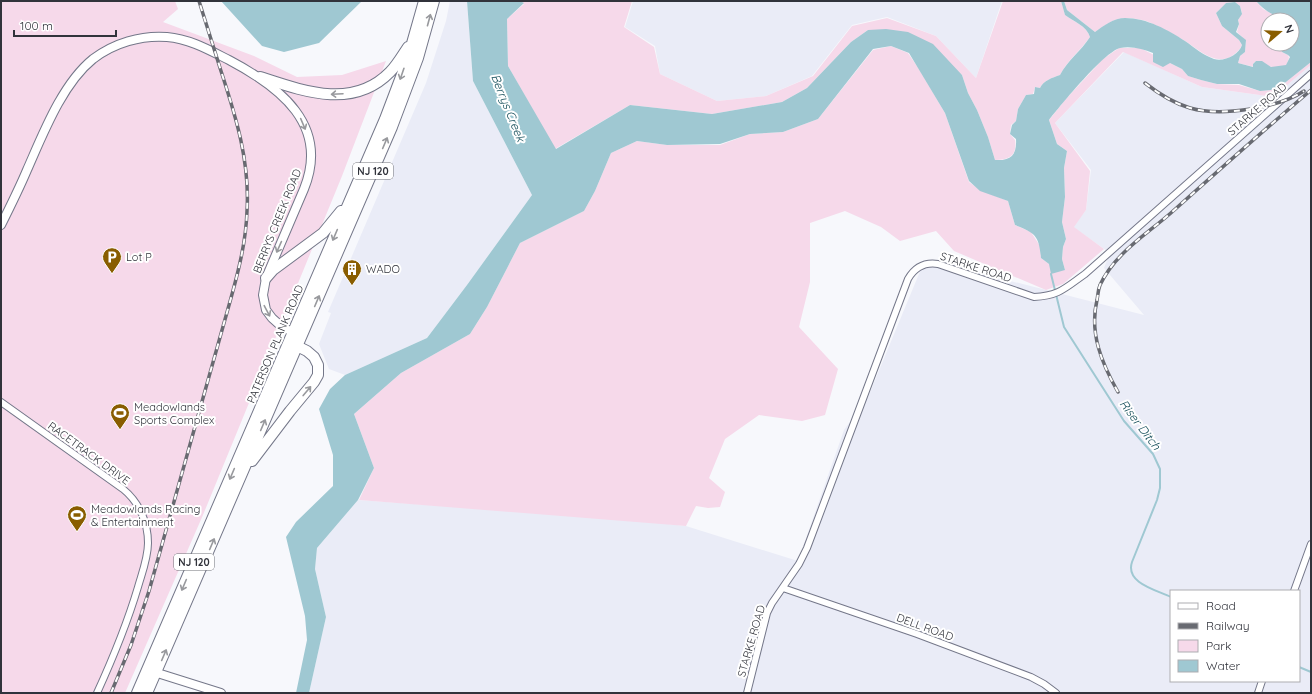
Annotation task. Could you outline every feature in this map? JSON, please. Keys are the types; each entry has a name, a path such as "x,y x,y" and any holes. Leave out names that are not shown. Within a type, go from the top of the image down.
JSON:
{"main road":[{"name":"PATERSON PLANK ROAD","path":"137,693 152,671 242,473 351,199 390,108 414,37 424,1"},
{"name":"PATERSON PLANK ROAD","path":"147,693 152,671 295,339 403,100 422,45 434,1"},
{"path":"260,77 297,90 316,94 357,92 380,81 391,71 414,37"},
{"path":"266,278 274,270 323,233 351,199"},
{"path":"242,473 316,378 318,370 316,361 311,354 295,339"}],"street":[{"name":"BERRYS CREEK ROAD","path":"1,225 38,145 66,90 82,69 101,54 124,43 136,40 158,37 175,38 201,46 260,77 298,113 307,134 311,158 306,183 266,278 263,295 266,310 275,322 295,339"},
{"name":"STARKE ROAD","path":"747,693 767,613 772,603 799,564 806,548 908,279 914,271 925,264 938,264 1034,297 1062,291 1085,274 1311,74"},
{"name":"RACETRACK DRIVE","path":"1,402 123,489 135,501 144,519 148,542 147,557 131,609 113,659 97,693"},
{"path":"1294,590 1311,544"},
{"name":"DELL ROAD","path":"783,588 917,634 1024,675 1044,684 1056,693"},
{"path":"152,671 221,693"},
{"path":"1258,693 1262,682"}],"shaded area":[{"path":"450,1 467,1 473,81 532,195 427,338 345,375 329,369 319,344 331,313 328,312 426,83 446,21"},
{"path":"633,1 1002,1 976,78 936,36 887,17 852,25 812,76 766,96 717,101 660,74 655,46 625,27"},
{"path":"1124,52 1202,87 1273,97 1311,65 1311,693 309,693 326,617 315,569 317,548 358,500 612,518 686,526 798,561 844,430 868,397 921,269 940,263 1144,315 1104,268 1110,253 1073,227 1086,210 1091,170 1055,123"}],"green space":[{"name":"Meadowlands Sports Complex","path":"1,1 175,1 178,9 163,22 254,56 297,77 342,75 386,61 342,176 203,515 125,693 1,693"},
{"path":"520,1 632,1 624,27 654,47 660,74 717,101 766,96 813,76 852,26 887,18 936,36 976,78 1003,1 1061,1 1065,15 1083,27 1090,37 1066,65 1060,75 1046,81 1040,88 1035,87 1033,94 1026,95 1018,109 1016,121 1011,125 1010,134 1015,140 1014,153 1009,158 1001,160 995,160 988,137 968,93 962,75 868,30 851,42 807,88 782,102 712,114 630,105 555,149 508,66 507,19 524,4"},
{"path":"1064,1 1256,1 1263,9 1269,12 1260,12 1260,52 1282,52 1288,55 1289,58 1286,66 1277,67 1258,61 1253,64 1254,67 1238,63 1240,56 1245,52 1246,41 1237,32 1239,24 1238,20 1242,13 1240,6 1235,2 1226,3 1216,13 1222,26 1239,40 1242,45 1239,50 1226,59 1207,56 1182,39 1152,23 1133,18 1117,19 1095,32 1067,10"},
{"path":"891,46 908,53 945,113 969,182 980,190 1008,201 1015,225 1031,232 1040,246 1041,258 1049,264 1065,270 1062,259 1063,247 1066,239 1062,222 1065,197 1064,168 1067,151 1057,144 1049,120 1065,100 1103,59 1119,48 1140,48 1182,69 1188,76 1217,84 1239,85 1260,91 1271,90 1286,82 1311,62 1311,65 1273,97 1202,87 1123,52 1055,123 1090,171 1086,210 1074,227 1104,249 1063,284 1046,290 954,251 936,231 900,241 881,227 845,211 810,223 810,282 799,327 838,369 825,415 802,421 759,415 725,439 709,478 725,492 720,507 708,508 696,506 686,526 359,500 374,468 354,414 401,373 470,334 487,307 520,243 584,211 595,191 611,153 637,141 667,145 720,145 750,134 783,132 818,119 873,50"}],"water":[{"path":"221,1 362,1 319,43 284,52 262,46"},
{"name":"Berrys Creek","path":"467,1 520,1 524,3 507,19 508,66 556,149 630,105 712,114 782,102 807,88 851,42 868,30 886,29 908,32 933,44 962,75 968,93 988,137 995,160 1001,160 1009,158 1014,153 1016,139 1010,134 1012,125 1016,121 1018,109 1026,95 1034,94 1035,87 1040,88 1046,81 1060,75 1066,65 1090,37 1083,27 1065,15 1061,1 1064,1 1067,10 1095,32 1117,19 1125,18 1141,20 1164,29 1199,51 1218,60 1231,57 1238,52 1242,45 1239,40 1222,26 1216,13 1226,3 1235,2 1240,6 1242,14 1238,20 1239,24 1236,32 1246,40 1245,52 1240,56 1238,63 1253,67 1253,64 1256,61 1262,61 1271,67 1286,65 1290,57 1282,52 1300,52 1300,12 1269,12 1256,1 1310,1 1311,62 1286,82 1271,90 1260,91 1239,84 1217,84 1201,80 1188,76 1182,69 1170,63 1163,67 1153,62 1153,53 1129,47 1120,48 1113,52 1083,80 1049,120 1057,144 1067,151 1064,168 1065,197 1062,222 1066,239 1063,247 1062,259 1065,270 1051,274 1049,264 1041,258 1039,244 1035,236 1027,230 1015,225 1008,201 980,191 969,181 945,113 909,53 891,46 873,49 818,119 783,132 750,134 720,144 667,145 637,141 611,153 595,191 584,211 520,243 487,307 470,334 401,373 354,414 374,468 358,500 317,548 315,569 326,617 309,693 296,693 307,640 305,616 286,537 296,522 333,486 333,455 319,409 330,389 345,375 427,338 532,195 473,81"}],"waterway":[{"name":"Riser Ditch","path":"1051,274 1064,327 1124,421 1153,454 1160,469 1160,488 1157,500 1132,562 1131,569 1133,575 1143,585 1170,597"},
{"name":"Riser Ditch","path":"1300,667 1311,672"}],"railway":[{"path":"111,693 131,645 149,591 234,287 242,255 245,233 247,193 241,140 232,105 199,1"},
{"path":"1145,83 1166,98 1178,104 1203,111 1217,112 1265,106 1280,102 1304,91"},
{"path":"1118,392 1102,359 1096,336 1095,312 1100,285 1106,274 1114,263 1132,245 1172,212 1311,90"}],"place":[{"name":"Lot P","path":"112,274"},
{"name":"WADO","path":"352,286"},
{"name":"Meadowlands Sports Complex","path":"120,430"},
{"name":"Meadowlands Racing & Entertainment","path":"77,532"}]}
